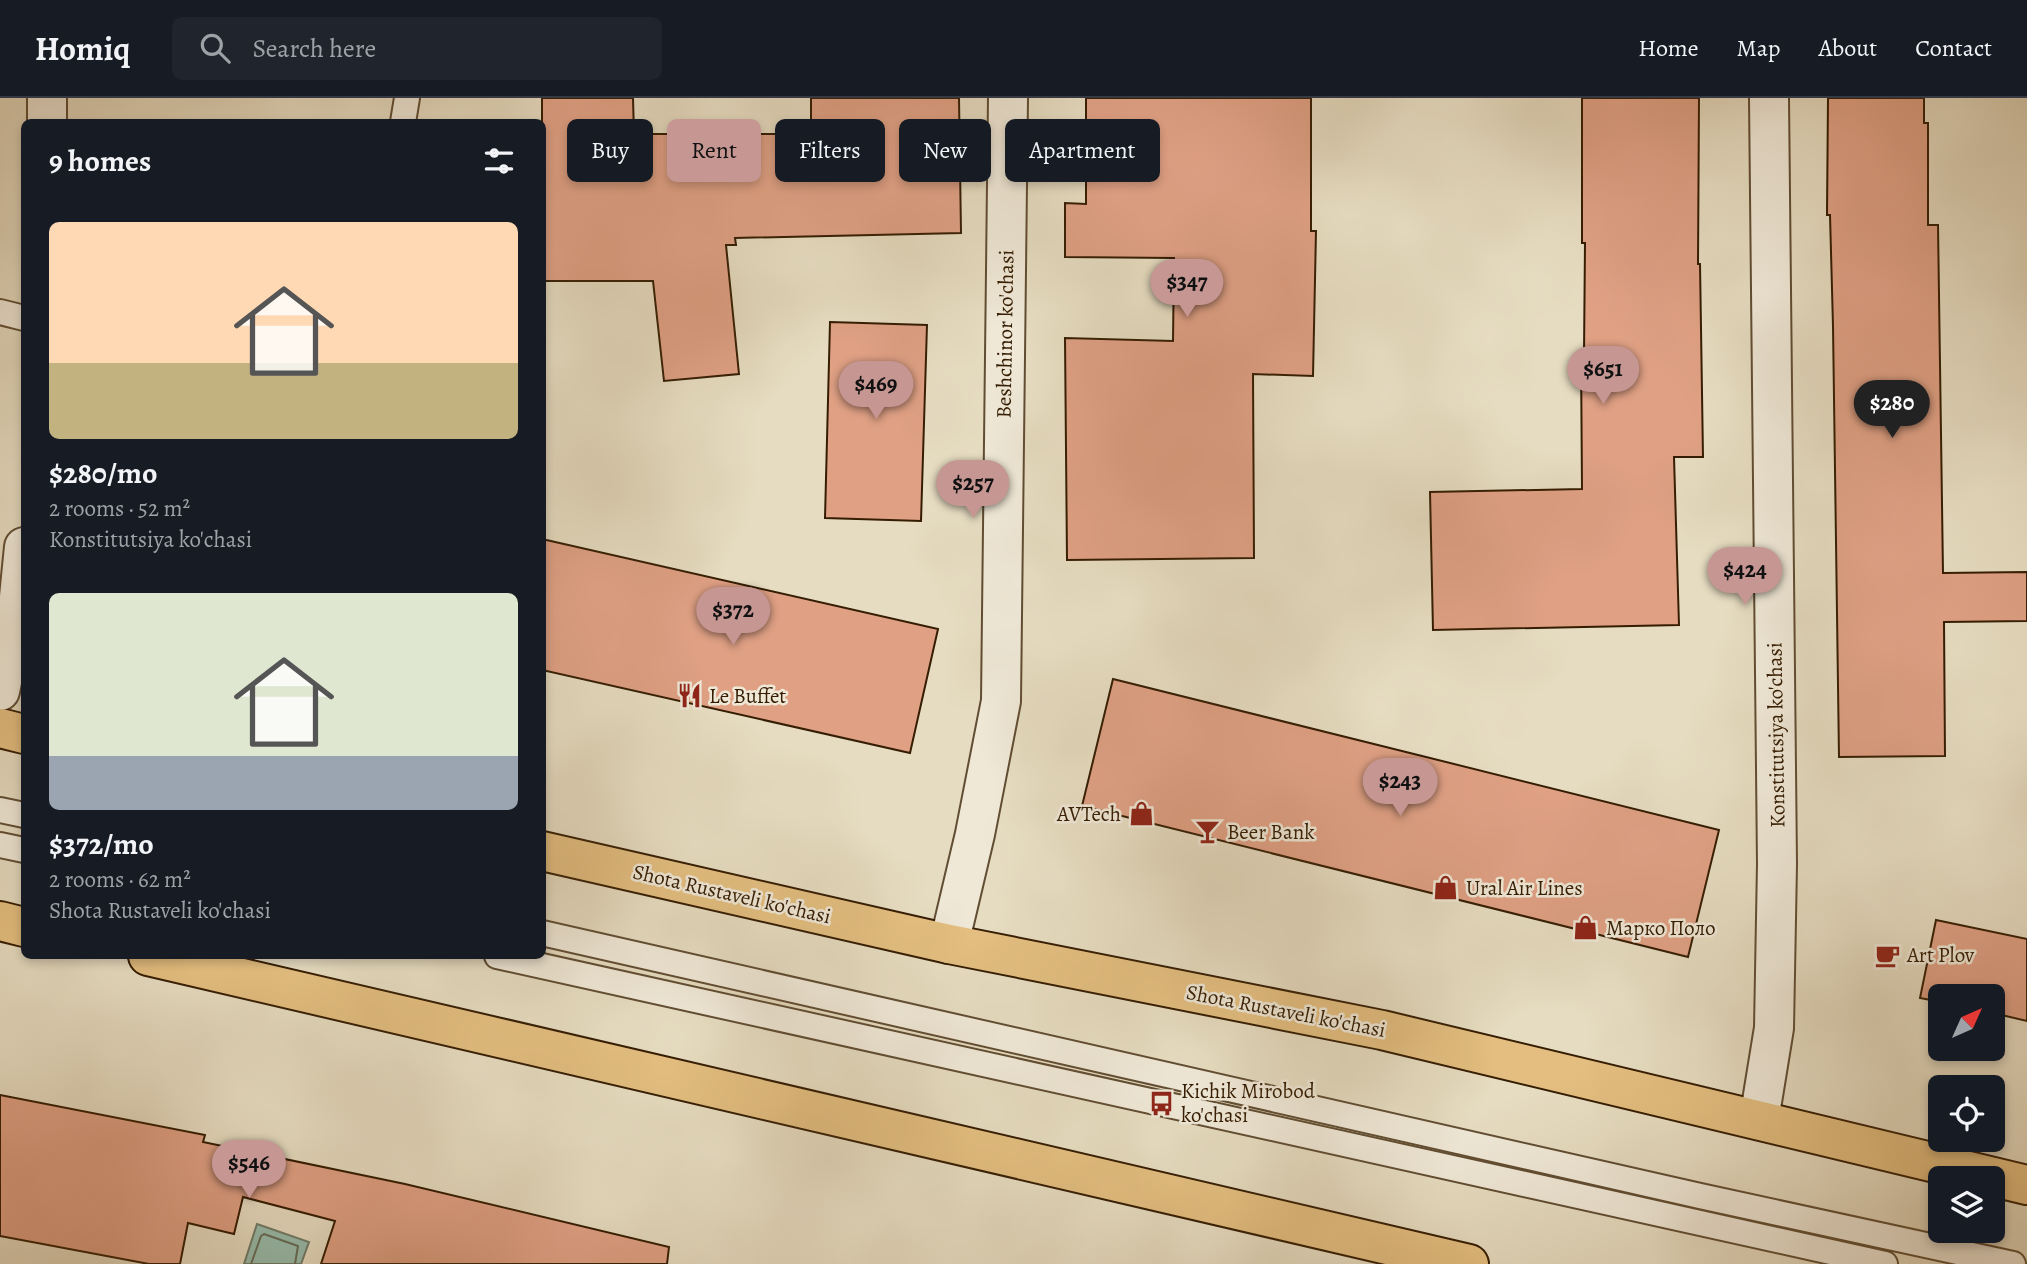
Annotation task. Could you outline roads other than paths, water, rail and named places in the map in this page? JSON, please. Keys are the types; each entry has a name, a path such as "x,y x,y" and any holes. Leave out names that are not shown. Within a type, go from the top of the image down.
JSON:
{"main road":[{"path":"0,728 21,733"},
{"name":"Shota Rustaveli ko'chasi","path":"546,852 949,944 1382,1030 2027,1185"},
{"path":"0,921 21,926"},
{"path":"161,959 1419,1259 1469,1264"}],"street":[{"path":"47,98 47,119"},
{"name":"Beshchinor ko'chasi","path":"949,944 975,834 1000,701 1008,98"},
{"name":"Konstitutsiya ko'chasi","path":"1759,1120 1774,1028 1777,864 1769,98"},
{"path":"0,691 18,607 21,577"}],"lane":[{"path":"404,119 407,98"},
{"path":"0,312 21,316"},
{"path":"0,810 21,815"},
{"path":"0,845 21,849"},
{"path":"546,934 1700,1196 2013,1264"},
{"path":"511,959 1885,1264"}],"water":[{"path":"257,1224 309,1242 301,1264 244,1264"}],"place":[{"name":"Le Buffet","path":"689,696"},
{"name":"AVTech","path":"1141,814"},
{"name":"Beer Bank","path":"1207,832"},
{"name":"Ural Air Lines","path":"1446,888"},
{"name":"Марко Поло","path":"1586,928"},
{"name":"Art Plov","path":"1887,955"},
{"name":"Kichik Mirobod ko'chasi","path":"1161,1103"}]}
